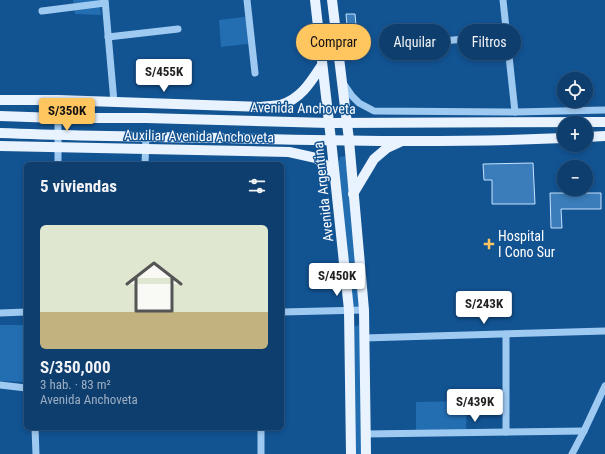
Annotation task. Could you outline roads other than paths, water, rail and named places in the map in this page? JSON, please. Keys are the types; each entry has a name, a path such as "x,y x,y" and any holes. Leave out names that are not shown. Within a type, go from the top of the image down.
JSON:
{"main road":[{"name":"Avenida Argentina","path":"315,0 349,310 350,454"},
{"name":"Avenida Argentina","path":"332,0 348,140 364,310 366,454"},
{"path":"0,100 58,100 261,107 280,104 292,100 304,91 322,65"},
{"name":"Avenida Anchoveta","path":"0,116 329,123 605,122"},
{"path":"0,133 58,136 331,140 515,140 557,138"},
{"path":"593,137 605,136"},
{"path":"353,194 374,159 387,148 405,140"},
{"name":"Auxiliar Avenida Anchoveta","path":"0,146 289,152 316,158 328,167 335,183"}],"street":[{"path":"247,0 255,73"},
{"path":"503,0 506,24"},
{"path":"42,11 105,2 114,102"},
{"path":"108,37 178,29"},
{"path":"510,60 515,112"},
{"path":"341,81 359,103 374,111 515,112 605,110"},
{"path":"58,100 58,162"},
{"path":"145,162 146,137"},
{"path":"284,312 364,310"},
{"path":"0,313 24,312"},
{"path":"364,338 605,331"},
{"path":"506,334 506,432"},
{"path":"0,385 24,388"},
{"path":"572,454 605,386"},
{"path":"35,430 36,454"},
{"path":"260,454 261,430"},
{"path":"365,434 584,431"}],"place":[{"name":"Hospital I Cono Sur","path":"489,244"}]}
